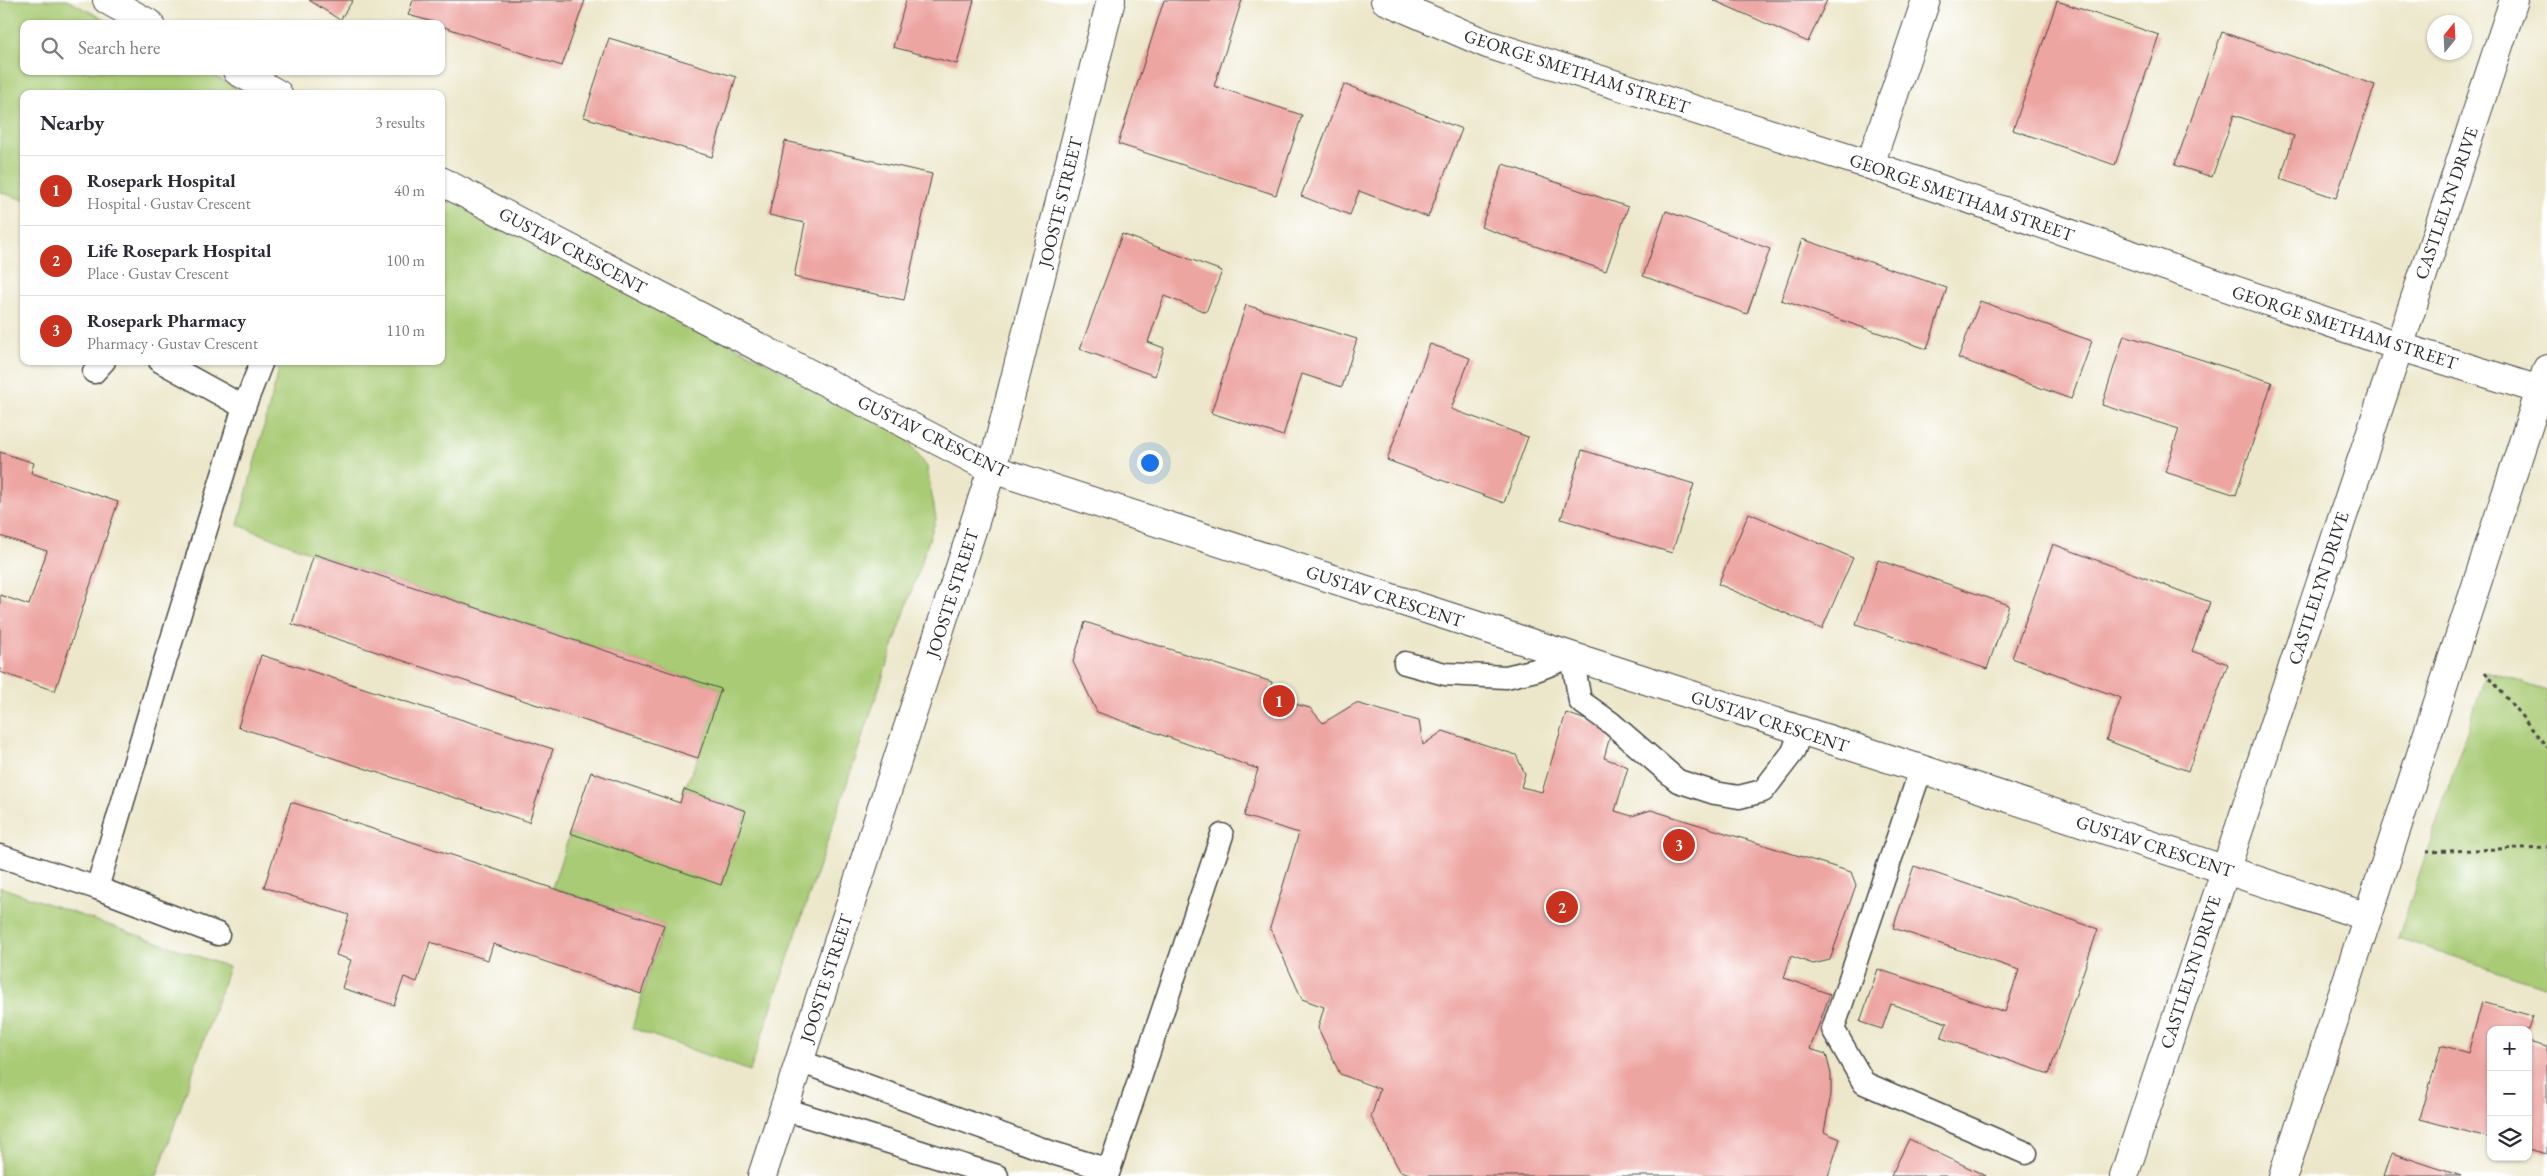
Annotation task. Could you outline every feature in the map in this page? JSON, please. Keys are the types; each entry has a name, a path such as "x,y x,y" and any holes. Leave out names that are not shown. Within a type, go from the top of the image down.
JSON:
{"street":[{"path":"107,0 143,20"},
{"name":"JOOSTE STREET","path":"762,1176 992,469 1111,0"},
{"name":"GEORGE SMETHAM STREET","path":"1385,0 1487,44 1870,165 2398,346 2544,380"},
{"path":"1870,165 1926,0"},
{"name":"CASTLELYN DRIVE","path":"2124,1176 2224,869 2514,0"},
{"path":"244,75 271,90"},
{"name":"GUSTAV CRESCENT","path":"445,183 992,469 1922,769 2368,917"},
{"path":"2283,1176 2544,380"}],"lane":[{"path":"167,365 244,407"},
{"path":"97,888 244,407 260,365"},
{"path":"1405,663 1445,674 1506,678 1536,670 1572,656 1580,701 1611,723 1678,780 1714,793 1739,797 1763,791 1793,752 1801,731"},
{"path":"1922,769 1833,1029 1864,1083 2026,1153"},
{"path":"799,1061 1108,1173 1222,834"},
{"path":"0,856 97,888 218,934"},
{"path":"784,1108 997,1176"}],"path":[{"path":"2458,640 2547,747"},
{"path":"2388,854 2547,846"}],"green space":[{"path":"0,0 67,0 105,20 20,20 20,75 212,75 241,90 20,90 20,199 0,192"},
{"path":"445,196 903,433 927,467 936,519 750,1071 632,1028 664,925 552,888 570,833 721,884 746,811 684,789 698,758 721,689 314,554 238,525 279,369 266,365 445,365"},
{"path":"2487,671 2547,691 2547,987 2398,938"},
{"path":"0,887 229,967 157,1176 0,1176"}],"building":[{"path":"309,0 353,0 340,20"},
{"path":"413,0 585,0 562,66 445,27 445,20 426,20 408,15"},
{"path":"906,0 974,0 957,64 893,47"},
{"path":"1164,0 1242,0 1214,86 1302,115 1276,195 1118,144"},
{"path":"1713,0 1827,0 1808,42"},
{"path":"2057,1 2159,35 2115,165 2013,130"},
{"path":"2222,32 2375,85 2336,198 2280,179 2294,136 2234,115 2212,177 2175,165"},
{"path":"609,38 736,77 712,157 584,117"},
{"path":"1344,84 1462,129 1428,217 1359,191 1350,215 1301,196"},
{"path":"785,141 932,174 904,300 794,277 805,223 769,215"},
{"path":"1503,164 1628,207 1606,271 1481,227"},
{"path":"1666,211 1770,249 1747,314 1643,276"},
{"path":"1122,234 1222,271 1206,312 1164,296 1148,342 1164,348 1155,376 1080,349"},
{"path":"1802,239 1947,288 1927,349 1781,300"},
{"path":"1980,301 2092,341 2071,399 1958,358"},
{"path":"1246,305 1357,339 1342,387 1302,374 1283,436 1211,413"},
{"path":"2124,335 2272,382 2236,495 2165,472 2179,429 2102,405"},
{"path":"1430,344 1470,358 1451,409 1528,437 1504,503 1387,460"},
{"path":"1582,450 1694,484 1672,553 1561,519"},
{"path":"0,452 34,463 31,473 118,502 55,691 0,672 0,595 29,605 47,551 0,536"},
{"path":"1749,513 1853,558 1822,629 1718,584"},
{"path":"2053,544 2210,602 2192,651 2228,664 2188,771 2106,740 2121,698 2012,658"},
{"path":"314,554 721,689 698,758 292,624"},
{"path":"1878,560 2009,605 1987,669 1856,624"},
{"path":"1085,622 1272,682 1269,697 1310,708 1323,723 1356,703 1419,721 1423,745 1443,731 1516,755 1525,774 1521,787 1542,792 1566,713 1612,729 1604,758 1628,767 1615,811 1632,816 1651,810 1851,872 1856,885 1830,960 1813,964 1791,956 1784,978 1830,994 1810,1049 1826,1054 1831,1074 1831,1094 1824,1132 1840,1139 1828,1176 1417,1176 1400,1171 1371,1117 1380,1089 1340,1074 1318,1028 1324,1007 1302,999 1270,928 1299,833 1244,816 1258,769 1097,712 1073,662"},
{"path":"261,655 553,749 529,822 238,727"},
{"path":"591,772 680,803 684,789 746,811 721,885 570,833"},
{"path":"291,802 664,925 641,994 493,944 488,960 430,942 417,982 404,977 394,1005 342,988 351,960 336,955 349,915 264,887"},
{"path":"1914,866 2098,929 2049,1074 1941,1038 1947,1023 1891,1004 1882,1029 1860,1022 1878,969 2005,1012 2019,970 1893,928"},
{"path":"2482,1002 2532,1016 2529,1026 2487,1026 2487,1137 2420,1119 2441,1045 2468,1053"},
{"path":"2532,1043 2547,1047 2547,1154 2532,1150"},
{"path":"1909,1139 1986,1176 1891,1176"},
{"path":"2392,1153 2461,1176 2384,1176"}],"place":[{"name":"Rosepark Hospital","path":"1279,701"},
{"name":"Rosepark Pharmacy","path":"1679,845"},
{"name":"Life Rosepark Hospital","path":"1562,907"}]}
